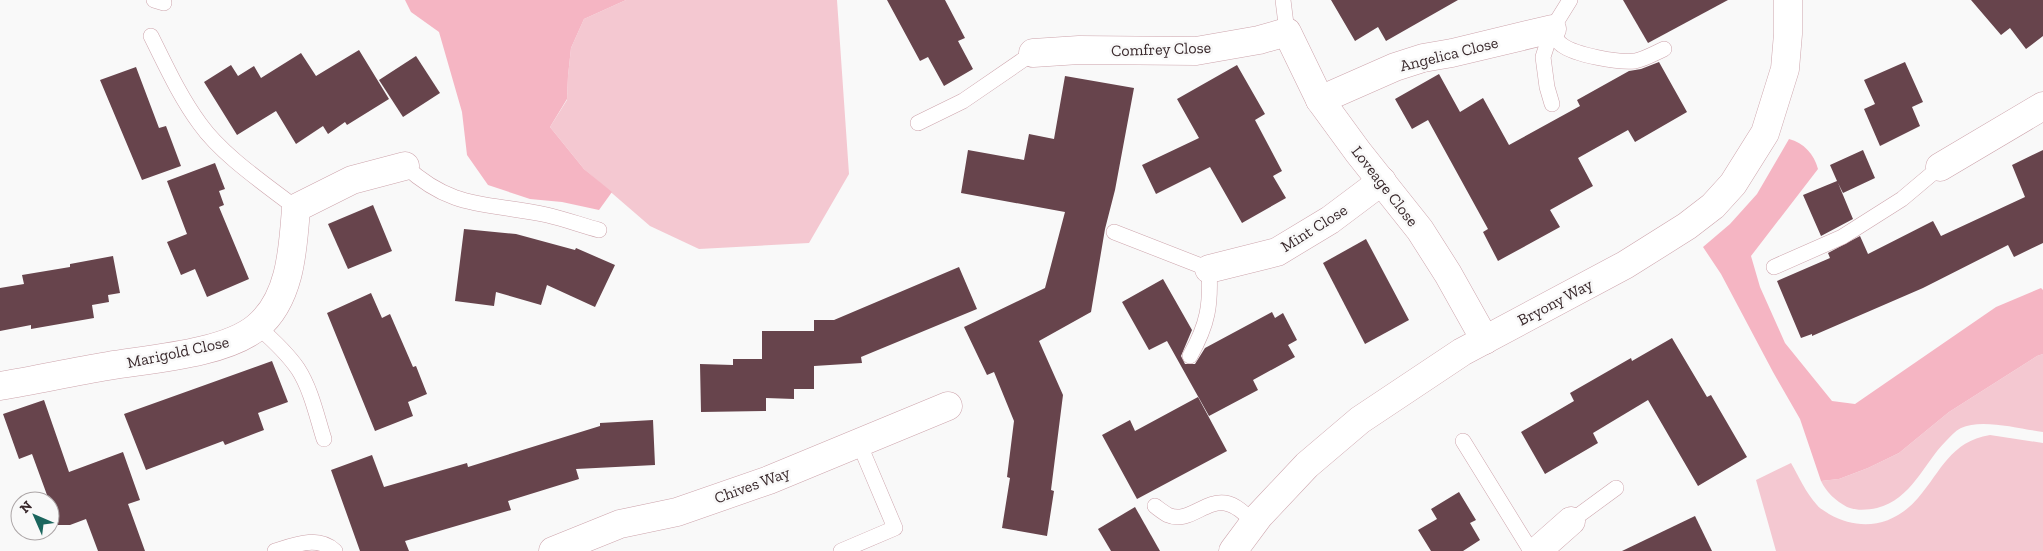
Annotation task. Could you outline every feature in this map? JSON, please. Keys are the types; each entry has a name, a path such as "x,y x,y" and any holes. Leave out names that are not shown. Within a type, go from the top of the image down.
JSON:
{"street":[{"name":"Bryony Way","path":"1233,551 1254,523 1307,465 1360,420 1462,352 1625,265 1662,243 1713,206 1733,184 1765,133 1774,109 1785,69 1788,0"},
{"name":"Angelica Close","path":"1320,100 1395,67 1423,58 1552,29"},
{"name":"Comfrey Close","path":"1033,53 1079,50 1196,51 1259,40 1287,32"},
{"name":"Loveage Close","path":"1287,32 1320,100 1358,152 1420,230 1448,274 1485,340"},
{"path":"1940,167 2043,106"},
{"path":"296,208 352,180 405,166"},
{"name":"Mint Close","path":"1209,269 1277,252 1330,220 1382,181"},
{"name":"Marigold Close","path":"0,386 200,350 238,340 258,327 275,305 285,281 292,251 296,208"},
{"name":"Chives Way","path":"553,551 620,524 678,512 769,480 948,406"},
{"path":"1543,548 1571,521"}],"lane":[{"path":"1283,0 1287,32"},
{"path":"1552,104 1547,87 1543,57 1552,29 1570,0"},
{"path":"1552,29 1562,46 1572,51 1606,58 1636,61 1664,49"},
{"path":"151,36 189,108 201,126 224,149 296,208"},
{"path":"918,123 963,101 1033,53"},
{"path":"405,166 429,186 441,193 469,203 547,216 598,230"},
{"path":"1774,267 1856,229 1902,199 1940,167"},
{"path":"1114,232 1209,269 1211,298 1199,341 1190,356"},
{"path":"258,327 278,344 299,370 309,392 324,439"},
{"path":"1463,441 1543,548"},
{"path":"841,551 895,528 859,443"},
{"path":"1571,521 1616,488"},
{"path":"1155,506 1169,516 1182,517 1215,503 1226,503 1239,509 1254,523"},
{"path":"275,551 297,544 314,542 324,544 335,551"}],"shaded area":[{"path":"405,0 626,0 584,19 571,48 567,99 550,127 584,169 612,192 599,210 562,202 530,199 488,185 467,155 462,112 439,32 411,12"},
{"path":"626,0 837,0 849,174 809,243 699,249 650,226 584,169 550,127 567,100 571,48 584,19"},
{"path":"1789,139 1799,143 1808,150 1818,169 1751,256 1760,287 1785,343 1832,401 1855,404 1996,307 2041,288 2043,290 2043,354 1949,412 1899,453 1839,479 1821,481 1800,419 1721,274 1703,247 1730,224 1757,194"},
{"path":"2043,354 2043,432 1990,424 1969,425 1961,428 1938,450 1908,489 1899,497 1877,508 1862,510 1847,507 1832,496 1823,485 1821,481 1839,479 1899,453 1949,412"},
{"path":"1990,435 2043,443 2043,551 1776,551 1756,480 1791,463 1809,495 1821,509 1841,520 1853,523 1876,523 1888,520 1909,507 1948,459 1965,444"}],"building":[{"path":"887,0 945,0 965,38 958,41 973,69 944,86 928,57 920,61"},
{"path":"1331,0 1458,0 1386,41 1378,27 1355,41"},
{"path":"1623,0 1728,0 1648,43"},
{"path":"1971,0 2043,0 2043,36 2026,49 2010,28 2001,35"},
{"path":"359,50 389,99 347,125 345,122 328,134 323,126 296,144 276,111 237,135 204,82 231,65 238,76 254,66 261,78 301,53 316,76"},
{"path":"416,56 440,93 403,117 379,80"},
{"path":"1659,62 1687,112 1635,142 1628,130 1578,158 1593,186 1550,210 1560,227 1498,261 1483,232 1488,229 1428,120 1412,129 1395,99 1439,74 1460,112 1483,98 1509,145 1580,106 1577,100 1629,71 1641,69"},
{"path":"1905,62 1923,102 1912,107 1920,126 1880,146 1864,109 1875,104 1864,80"},
{"path":"1237,65 1265,114 1255,120 1282,171 1273,176 1286,198 1242,223 1210,167 1156,194 1142,165 1199,138 1177,99"},
{"path":"136,67 159,128 166,126 181,166 142,180 100,80"},
{"path":"1065,76 1134,88 1115,190 1105,229 1091,312 1039,341 1063,395 1051,490 1054,491 1047,536 1002,528 1010,478 1007,477 1014,421 994,372 987,375 964,327 1045,288 1065,212 961,193 968,150 1024,160 1029,134 1054,139"},
{"path":"1863,150 1875,178 1843,193 1838,183 1853,219 1821,236 1803,195 1837,181 1830,165"},
{"path":"2043,150 2043,243 2014,257 2008,245 1923,288 1812,336 1812,334 1801,338 1777,281 1830,258 1828,253 1860,236 1868,254 1933,221 1941,236 2025,197 2012,165"},
{"path":"215,163 225,189 219,191 224,205 219,207 249,279 207,297 195,269 181,275 167,242 187,234 167,181"},
{"path":"373,205 392,251 348,269 328,224"},
{"path":"464,229 516,234 575,250 576,248 615,265 595,307 547,285 541,305 496,292 494,306 455,301"},
{"path":"1366,239 1409,320 1365,344 1323,263"},
{"path":"113,256 120,293 108,295 109,302 92,305 94,318 31,329 31,325 0,331 0,288 24,284 22,275 70,267 70,264"},
{"path":"959,267 977,309 861,357 862,363 814,366 814,389 794,389 794,399 766,398 766,411 701,412 700,364 733,365 733,359 762,359 762,331 814,331 814,320 834,320"},
{"path":"1163,279 1192,330 1181,356 1185,364 1195,364 1205,348 1272,312 1275,318 1283,313 1297,340 1288,345 1295,357 1253,380 1258,390 1209,416 1167,341 1149,350 1122,302"},
{"path":"371,293 382,318 390,314 413,367 416,366 427,394 408,402 413,416 375,431 327,313"},
{"path":"1672,338 1707,397 1711,395 1747,457 1698,486 1648,400 1593,433 1598,443 1545,474 1521,432 1574,401 1570,393 1631,358 1632,361"},
{"path":"272,361 288,402 258,413 264,430 225,445 223,441 146,470 124,414"},
{"path":"1198,397 1227,451 1137,499 1102,435 1130,420 1135,431"},
{"path":"44,400 69,472 123,452 140,500 128,504 145,551 98,551 86,519 70,525 60,525 60,491 46,491 32,454 19,459 3,414"},
{"path":"653,420 655,465 576,469 579,479 508,501 511,510 405,541 409,551 360,551 331,470 372,455 384,487 467,463 468,467 600,426 600,423"},
{"path":"1459,492 1476,520 1470,523 1480,540 1463,551 1431,551 1418,530 1437,519 1431,509"},
{"path":"1135,507 1160,551 1111,551 1098,529"},
{"path":"1695,516 1712,551 1622,551"}]}
